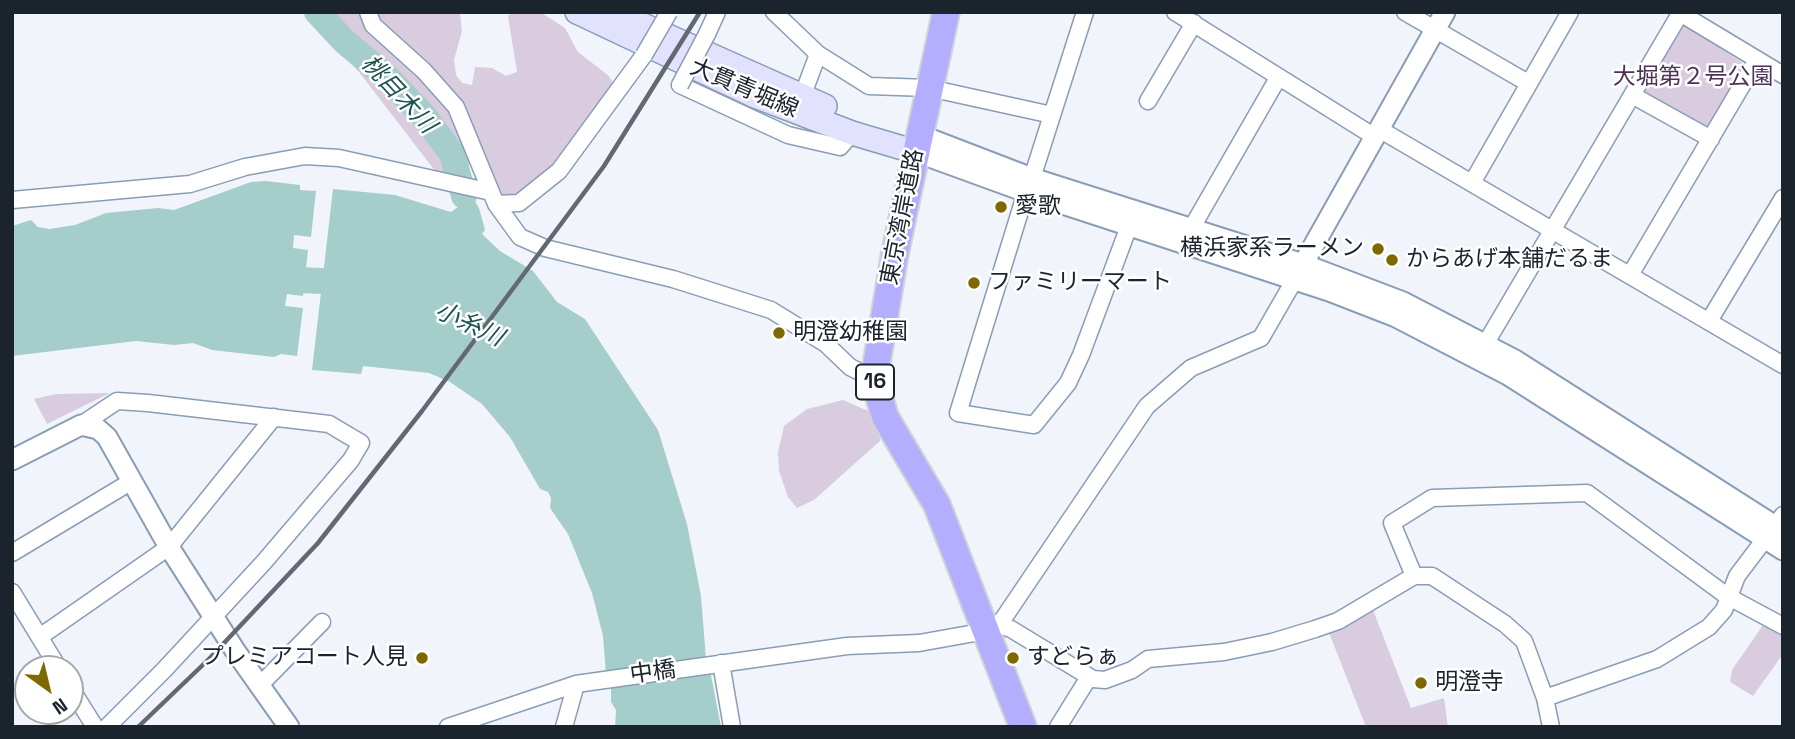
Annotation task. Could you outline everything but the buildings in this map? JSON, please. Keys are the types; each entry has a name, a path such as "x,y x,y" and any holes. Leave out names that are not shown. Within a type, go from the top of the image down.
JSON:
{"highway":[{"name":"東京湾岸道路","path":"946,12 918,143 874,379 885,417 937,505 993,628 1023,727"}],"main road":[{"name":"大貫青堀線","path":"578,12 755,96 852,133 918,143"},
{"name":"大貫青堀線","path":"614,12 802,97 918,143"}],"street":[{"path":"369,12 373,25 424,71 457,107 493,198 520,237 545,248 673,279 771,310 826,344 850,367 874,379"},
{"path":"12,200 190,184 245,166 305,156 339,158 470,188 493,198 520,203 559,171 644,55 669,12"},
{"path":"717,12 680,85 788,135 840,147 852,133"},
{"path":"774,12 818,54 869,86 929,88 1052,116"},
{"path":"1085,12 958,413 1034,425 1068,383 1129,226"},
{"path":"1175,12 1278,78 1472,183 1783,365"},
{"path":"1405,12 1528,83"},
{"path":"993,628 1147,406 1191,369 1261,338 1445,12"},
{"path":"1472,183 1570,12"},
{"path":"1482,351 1680,13 1783,75"},
{"path":"1148,101 1194,23"},
{"path":"802,97 818,54"},
{"path":"1630,275 1758,60"},
{"path":"1191,229 1278,78"},
{"path":"1632,95 1711,139"},
{"path":"918,143 1129,226 1403,302 1776,527 1783,550"},
{"path":"1029,185 1191,229 1299,272"},
{"path":"1709,321 1783,198"},
{"path":"12,460 81,425 117,401 330,424 361,443 351,460 214,617 107,727"},
{"path":"41,636 169,547 274,417"},
{"path":"81,425 98,429 107,437 169,547 289,727"},
{"path":"12,552 132,481"},
{"path":"1414,576 1392,523 1432,498 1580,492 1598,499 1727,596 1783,626"},
{"path":"1545,698 1657,659 1709,627 1724,610 1727,596 1737,576 1776,527"},
{"path":"993,628 1011,629 1088,677 1105,680 1132,670 1148,659 1224,652 1272,642 1338,621 1414,576 1432,576 1505,624 1524,641 1545,698 1551,727"},
{"path":"12,592 51,655"},
{"path":"260,685 321,622"},
{"name":"中橋","path":"448,727 583,683 847,646 919,643 993,628"},
{"path":"719,663 732,727"},
{"path":"1058,727 1088,677"},
{"path":"564,727 583,683"},
{"path":"84,709 95,727"}],"green space":[{"path":"303,12 460,12 462,31 454,60 456,75 462,83 472,85 475,67 492,68 506,76 517,72 508,16 511,12 540,12 565,28 578,52 609,76 613,83 598,108 548,170 518,193 501,196 470,159 468,173 439,176 359,72"},
{"name":"大堀第２号公園","path":"1683,24 1746,65 1709,127 1703,130 1640,92 1678,27"},
{"path":"110,393 47,424 34,399 56,394"},
{"path":"843,400 873,413 880,432 880,441 814,500 797,508 788,497 779,471 778,452 784,426 807,409"},
{"path":"1373,610 1411,708 1444,698 1448,727 1366,727 1328,630"},
{"path":"1765,622 1783,632 1783,654 1753,696 1730,682 1732,670"}],"water":[{"path":"251,182 300,185 300,190 316,191 311,237 294,235 293,248 308,250 303,296 287,294 285,306 303,308 297,356 281,354 274,357 212,350 193,343 174,345 136,341 12,356 12,226 31,220 38,227 49,229 75,225 106,213 158,208 174,210"},
{"path":"333,189 395,195 451,212 458,207 454,190 471,195 479,208 485,230 482,234 500,251 533,271 557,302 585,319 658,430 687,524 701,596 706,659 606,674 603,636 592,593 568,534 550,508 551,498 548,492 540,489 510,437 482,404 450,382 429,373 363,366 361,374 312,370"},
{"path":"710,670 721,727 615,727 616,710 611,702 611,684"}],"waterway":[{"name":"桃目木川","path":"317,12 344,41 388,78 424,116 452,154 464,196"},
{"name":"小糸川","path":"271,279 323,281 358,289"}],"railway":[{"path":"138,727 209,659 318,543 422,411 604,166 700,12"}],"place":[{"name":"愛歌","path":"1001,207"},
{"name":"横浜家系ラーメン","path":"1378,249"},
{"name":"からあげ本舗だるま","path":"1392,260"},
{"name":"ファミリーマート","path":"974,283"},
{"name":"明澄幼稚園","path":"779,333"},
{"name":"プレミアコート人見","path":"422,658"},
{"name":"すどらぁ","path":"1013,658"},
{"name":"明澄寺","path":"1421,683"}]}
